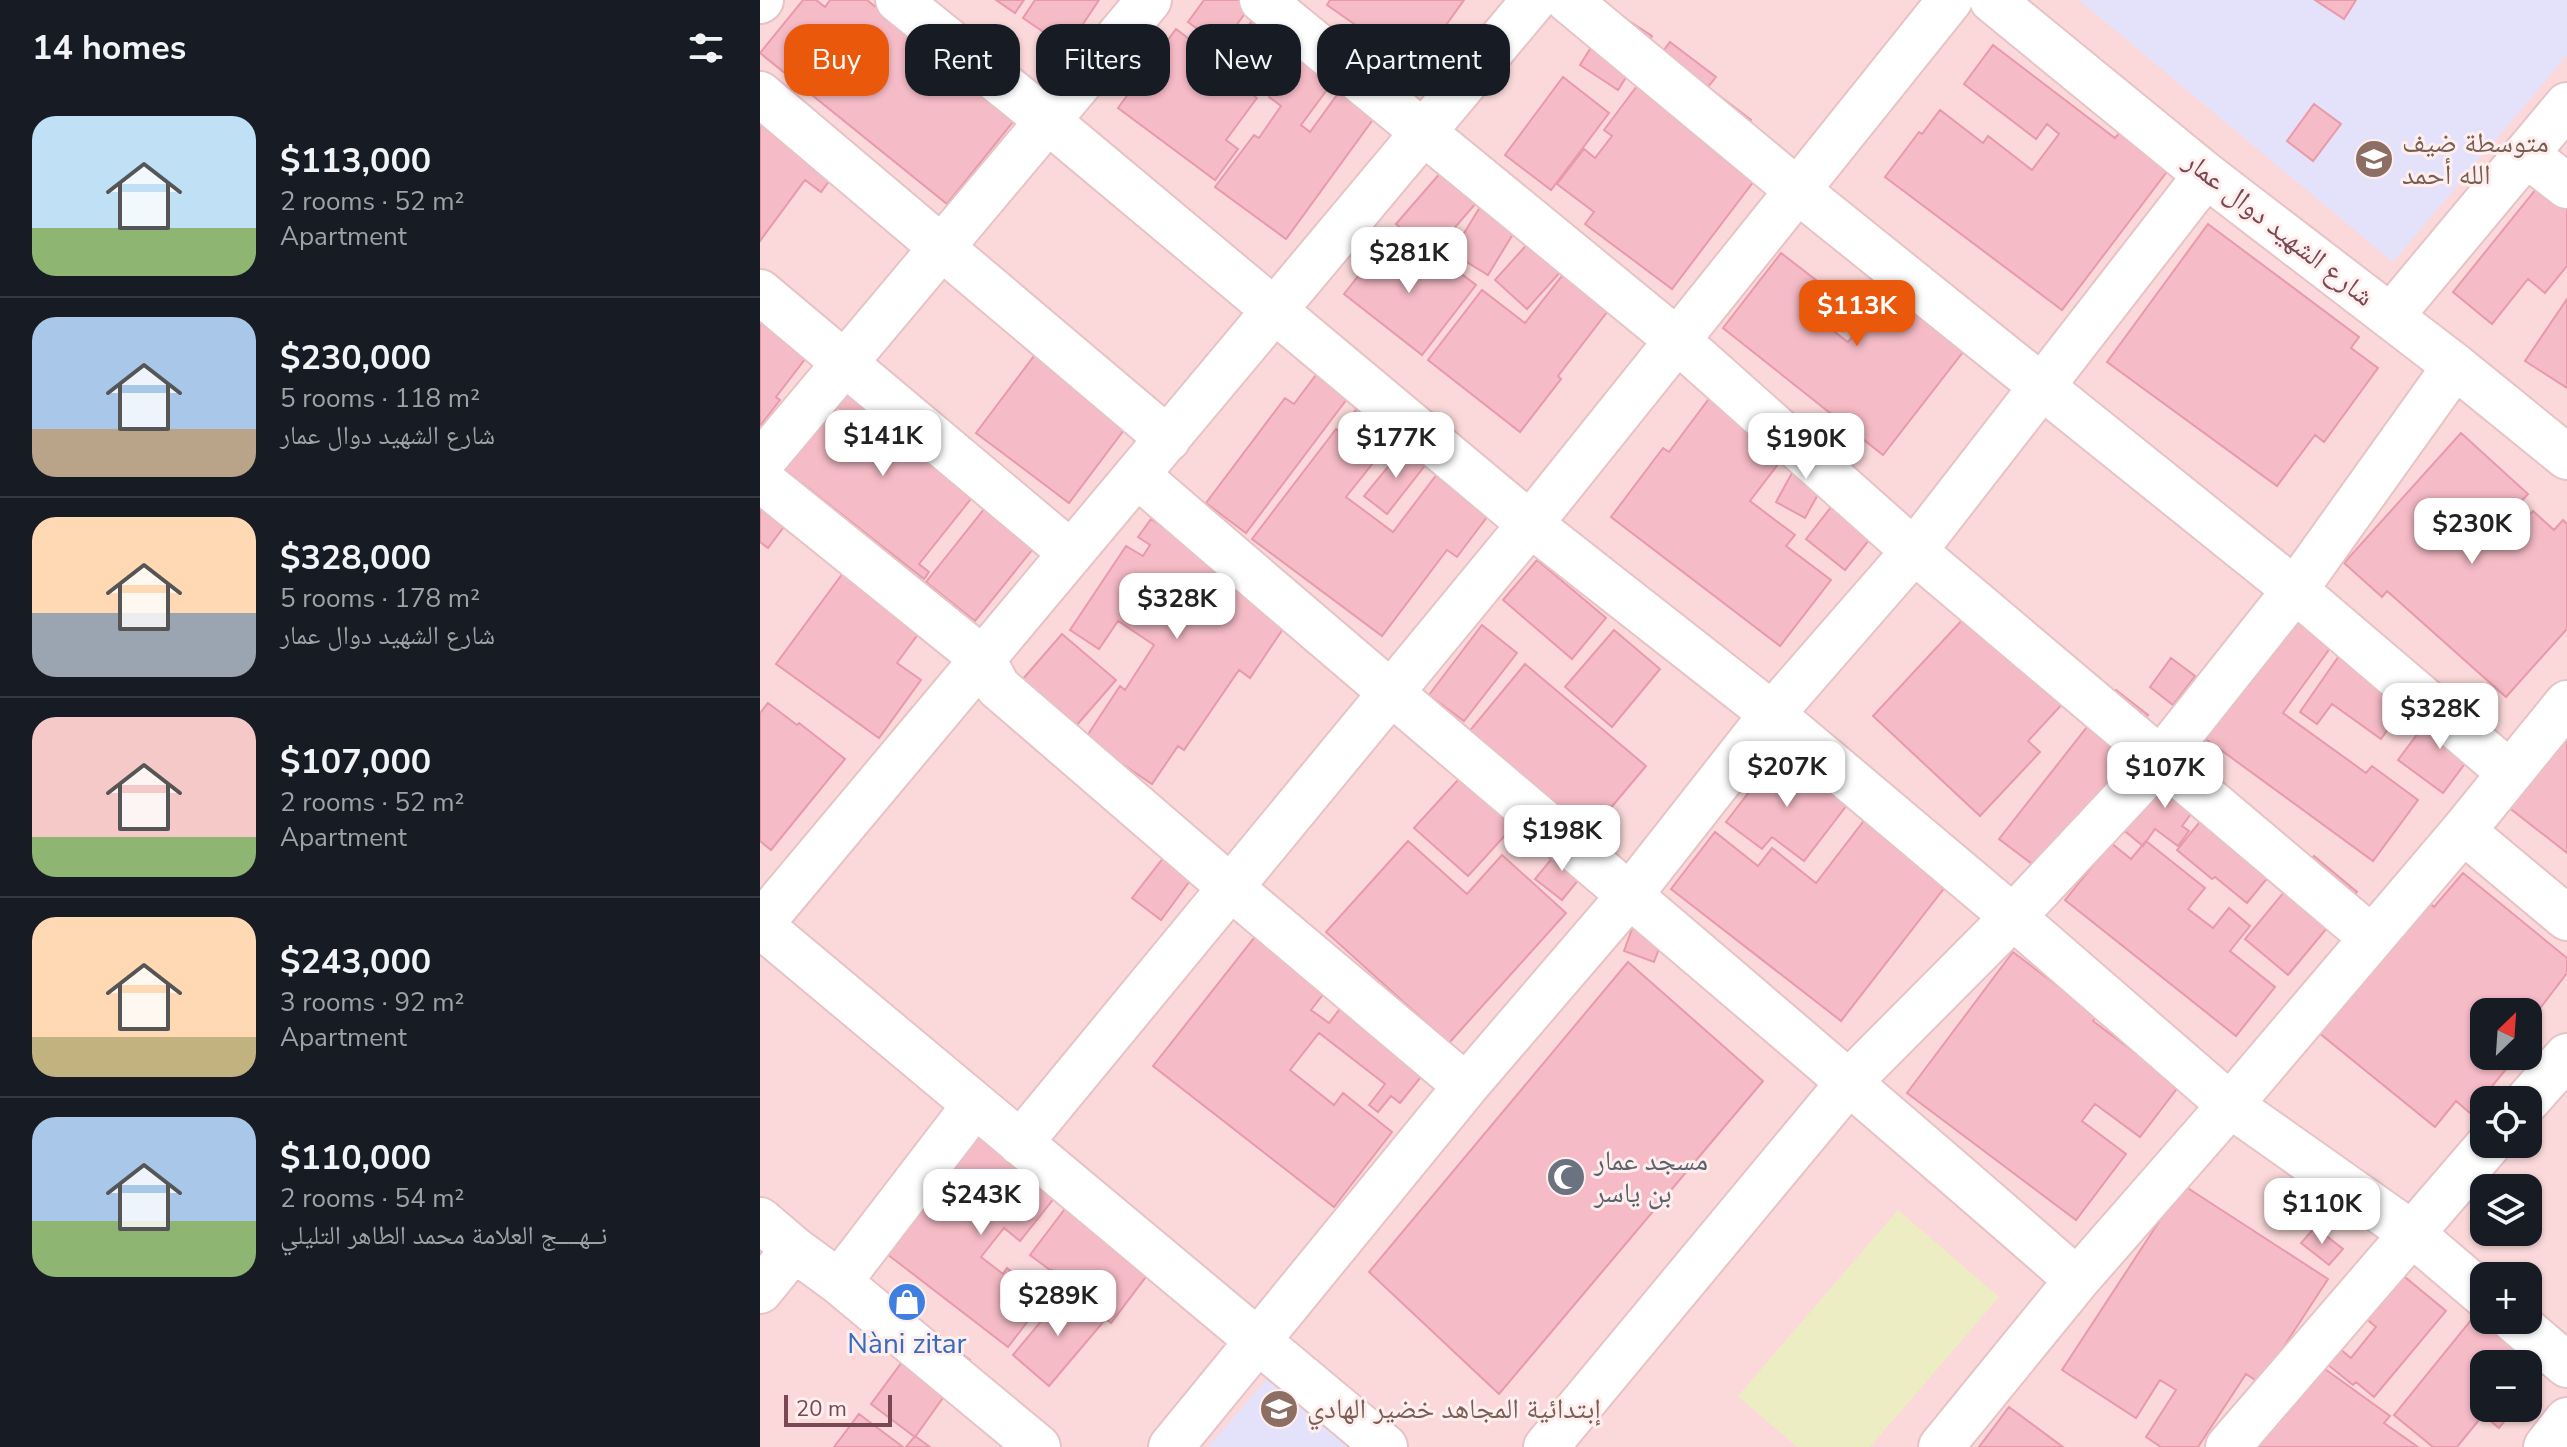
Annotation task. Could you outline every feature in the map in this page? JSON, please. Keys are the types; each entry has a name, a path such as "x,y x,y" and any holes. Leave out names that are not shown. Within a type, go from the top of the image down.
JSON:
{"street":[{"path":"898,0 1048,121 1530,524 1772,714 2230,1105 2410,1232 2470,1283"},
{"path":"760,464 1149,0"},
{"path":"1262,0 1678,341 1914,551 2372,938"},
{"path":"1385,1447 760,925 1534,0"},
{"path":"1568,0 1797,190 2295,590 2510,773"},
{"path":"1020,1143 1530,524 1950,0"},
{"name":"شارع الشهيد دوال عمار","path":"1992,0 2206,175 2455,366 2562,443"},
{"path":"760,94 1168,439"},
{"path":"2391,316 2567,105"},
{"path":"2527,155 2567,186"},
{"path":"1171,1447 1466,1086 1629,896 1772,714 1914,551 2206,175"},
{"path":"760,292 1071,553"},
{"path":"1546,1447 1850,1081 2013,917 2160,760 2295,590 2455,366"},
{"path":"1137,475 1389,694 1850,1081 2077,1280"},
{"path":"760,479 983,659 998,687 1466,1086"},
{"path":"1941,1447 2077,1280 2463,831 2567,703"},
{"path":"2463,831 2567,918"},
{"path":"2540,1086 2567,1056"},
{"path":"839,1282 974,1106"},
{"path":"2228,1447 2476,1158"},
{"path":"760,1220 1038,1447"},
{"path":"760,1291 794,1249"},
{"path":"2530,1334 2567,1365"},
{"path":"2546,1447 2567,1420"}],"shaded area":[{"path":"760,0 2567,0 2567,1447 760,1447"},
{"name":"متوسطة ضيف الله أحمد","path":"2079,0 2567,0 2567,55 2393,262"},
{"name":"إبتدائية المجاهد خضير الهادي","path":"1273,1372 1361,1447 1208,1447"}],"green space":[{"path":"1898,1210 1999,1297 1870,1447 1797,1447 1738,1396"}],"building":[{"path":"803,0 816,0 825,7 830,0 867,0 905,31 905,96 1008,96 1025,107 947,204 813,96 889,96 889,24 784,24 784,72 760,53"},
{"path":"996,0 1024,0 1015,13"},
{"path":"1035,0 1099,0 1083,24 1036,24 1036,27 1023,18"},
{"path":"1204,0 1255,0 1288,24 1250,24 1257,14 1249,8 1237,24 1188,22"},
{"path":"1330,0 1464,0 1447,24 1354,24 1327,5"},
{"path":"2315,0 2356,0 2344,19"},
{"path":"1614,11 1652,36 1618,90 1580,65"},
{"path":"1176,29 1186,37 1186,96 1257,98 1226,140 1238,149 1215,180 1118,108 1127,96 1170,96 1170,37"},
{"path":"1317,32 1317,96 1322,96 1301,125 1310,132 1336,96 1376,96 1385,103 1286,239 1215,187 1254,135 1259,138 1281,106 1270,96 1301,96 1301,54"},
{"path":"1670,42 1716,77 1708,87 1751,120 1744,128 1776,152 1672,289 1585,224 1594,212 1557,184 1584,149 1595,158 1612,136 1604,130"},
{"path":"1993,45 2115,138 2120,132 2169,169 2062,310 1885,177 1940,110 1983,143 1988,136 2032,170 2059,134 2047,124 2036,139 1964,84"},
{"path":"1563,77 1609,113 1551,190 1505,155"},
{"path":"760,99 844,161 821,192 805,180 760,241"},
{"path":"2314,104 2341,124 2313,161 2287,141"},
{"path":"1455,156 1490,187 1431,255 1396,224"},
{"path":"2561,158 2567,163 2567,266 2545,293 2528,279 2492,324 2453,292"},
{"path":"1488,194 1524,216 1488,275 1452,253"},
{"path":"2208,224 2359,337 2351,348 2378,368 2324,442 2315,435 2277,486 2107,362"},
{"path":"1539,231 1571,260 1527,309 1495,280"},
{"path":"1389,237 1432,272 1442,259 1476,285 1422,355 1344,294"},
{"path":"1781,253 1825,287 1807,311 1848,342 1908,266 1984,325 1883,455 1723,328"},
{"path":"1576,258 1621,294 1558,376 1561,379 1520,432 1428,360 1482,290 1525,323"},
{"path":"760,296 819,341 776,397 780,400 760,426"},
{"path":"2567,299 2567,388 2525,361"},
{"path":"1049,336 1142,406 1069,503 976,433"},
{"path":"1328,359 1359,383 1246,533 1206,503 1285,398 1294,404"},
{"path":"1720,384 1795,442 1750,501 1795,535 1786,546 1831,580 1780,646 1611,517 1663,448 1669,452"},
{"path":"855,385 982,485 919,564 929,572 924,579 784,469 829,412 832,414"},
{"path":"1369,395 1401,423 1375,453 1343,425"},
{"path":"1336,429 1377,458 1346,497 1393,532 1447,461 1499,501 1457,557 1447,550 1382,636 1252,539"},
{"path":"2461,433 2528,494 2489,537 2500,547 2533,511 2554,530 2563,520 2567,524 2567,629 2506,697 2387,591 2382,597 2344,563"},
{"path":"1808,444 1837,460 1805,518 1776,502"},
{"path":"1405,446 1427,463 1387,514 1364,496"},
{"path":"1846,488 1886,519 1845,570 1806,539"},
{"path":"1000,489 1049,529 975,621 926,582"},
{"path":"760,495 792,516 768,548 760,542"},
{"path":"1174,517 1297,608 1250,678 1239,670 1184,750 1178,746 1152,784 1085,739 1120,686 1125,690 1154,645 1118,621 1099,649 1070,630 1126,546 1143,556 1150,545 1138,537 1151,519 1166,529"},
{"path":"854,558 924,626 897,663 921,680 879,738 776,664"},
{"path":"1537,560 1606,618 1572,659 1503,600"},
{"path":"2312,588 2352,618 2283,713 2366,773 2372,766 2418,800 2373,861 2203,737"},
{"path":"1976,605 2078,687 2028,741 2040,752 1980,816 1873,716"},
{"path":"1482,625 1517,653 1464,721 1429,695"},
{"path":"1614,630 1660,669 1612,727 1565,687"},
{"path":"1062,634 1116,680 1076,726 1022,680"},
{"path":"2348,643 2415,690 2381,739 2332,704 2317,724 2300,712"},
{"path":"2171,658 2195,676 2173,705 2150,687"},
{"path":"1525,664 1646,766 1588,835 1467,734"},
{"path":"2116,690 2148,715 2134,732 2147,742 2044,873 1999,839"},
{"path":"768,703 845,759 771,850 760,841 760,713"},
{"path":"2436,709 2481,742 2443,793 2398,760"},
{"path":"2567,736 2567,853 2507,806"},
{"path":"1779,753 1847,805 1804,861 1772,837 1762,849 1726,822"},
{"path":"1478,758 1550,822 1527,848 1509,831 1468,876 1414,828"},
{"path":"2169,767 2205,795 2182,826 2189,831 2178,846 2155,829 2143,846 2121,828"},
{"path":"2215,803 2283,859 2247,903 2177,850"},
{"path":"1866,818 1949,882 1841,1021 1671,889 1715,832 1758,866 1772,848 1816,883"},
{"path":"1408,841 1467,894 1502,855 1566,913 1449,1043 1326,932"},
{"path":"2146,841 2205,888 2188,909 2213,928 2229,908 2250,926 2230,951 2275,987 2236,1036 2065,900 2111,843 2131,859"},
{"path":"1563,845 1589,867 1562,900 1535,879"},
{"path":"2314,856 2357,892 2288,975 2245,939"},
{"path":"1164,857 1192,878 1161,920 1132,898"},
{"path":"2463,873 2567,958 2567,973 2542,1006 2542,998 2470,998 2470,1070 2505,1070 2492,1086 2470,1086 2470,1113 2456,1101 2435,1127 2318,1032 2426,900 2434,907"},
{"path":"1633,926 1663,938 1654,962 1624,951"},
{"path":"1258,933 1328,988 1311,1010 1329,1023 1342,1006 1425,1072 1400,1103 1391,1096 1378,1112 1369,1105 1385,1084 1319,1033 1290,1070 1334,1105 1343,1093 1392,1132 1334,1207 1153,1066"},
{"path":"2013,952 2097,1016 2093,1021 2179,1086 2140,1137 2095,1104 2082,1121 2126,1154 2076,1220 1907,1093"},
{"name":"مسجد عمار بن ياسر","path":"1628,962 1763,1081 1499,1394 1369,1272"},
{"path":"980,1134 1067,1182 1020,1241 1004,1228 981,1257 1003,1274 1007,1268 1036,1291 1052,1270 1061,1278 1008,1347 887,1254"},
{"path":"1083,1185 1167,1249 1111,1323 1095,1310 1098,1306 1030,1255"},
{"path":"2183,1185 2328,1279 2260,1383 2246,1374 2198,1447 2161,1447 2146,1437 2176,1390 2160,1380 2136,1418 2062,1370"},
{"path":"2315,1227 2343,1249 2329,1265 2301,1243"},
{"path":"2394,1268 2446,1311 2374,1397 2322,1360 2334,1344 2351,1358 2376,1327 2358,1312"},
{"path":"1067,1290 1104,1321 1049,1386 1013,1355"},
{"path":"2470,1321 2470,1334 2522,1334 2542,1350 2470,1350 2470,1422 2477,1422 2457,1447 2433,1447 2394,1415"},
{"path":"934,1332 970,1360 915,1437 871,1404 902,1362"},
{"path":"2542,1350 2554,1360 2542,1375"},
{"path":"2318,1364 2390,1416 2384,1423 2418,1447 2249,1447"},
{"path":"2009,1407 2063,1447 1979,1447"},
{"path":"859,1414 903,1447 834,1447"},
{"path":"915,1436 930,1447 906,1447"}],"place":[{"name":"متوسطة ضيف الله أحمد","path":"2374,159"},
{"name":"مسجد عمار بن ياسر","path":"1566,1177"},
{"name":"Nàni zitar","path":"907,1302"},
{"name":"إبتدائية المجاهد خضير الهادي","path":"1279,1409"}]}
